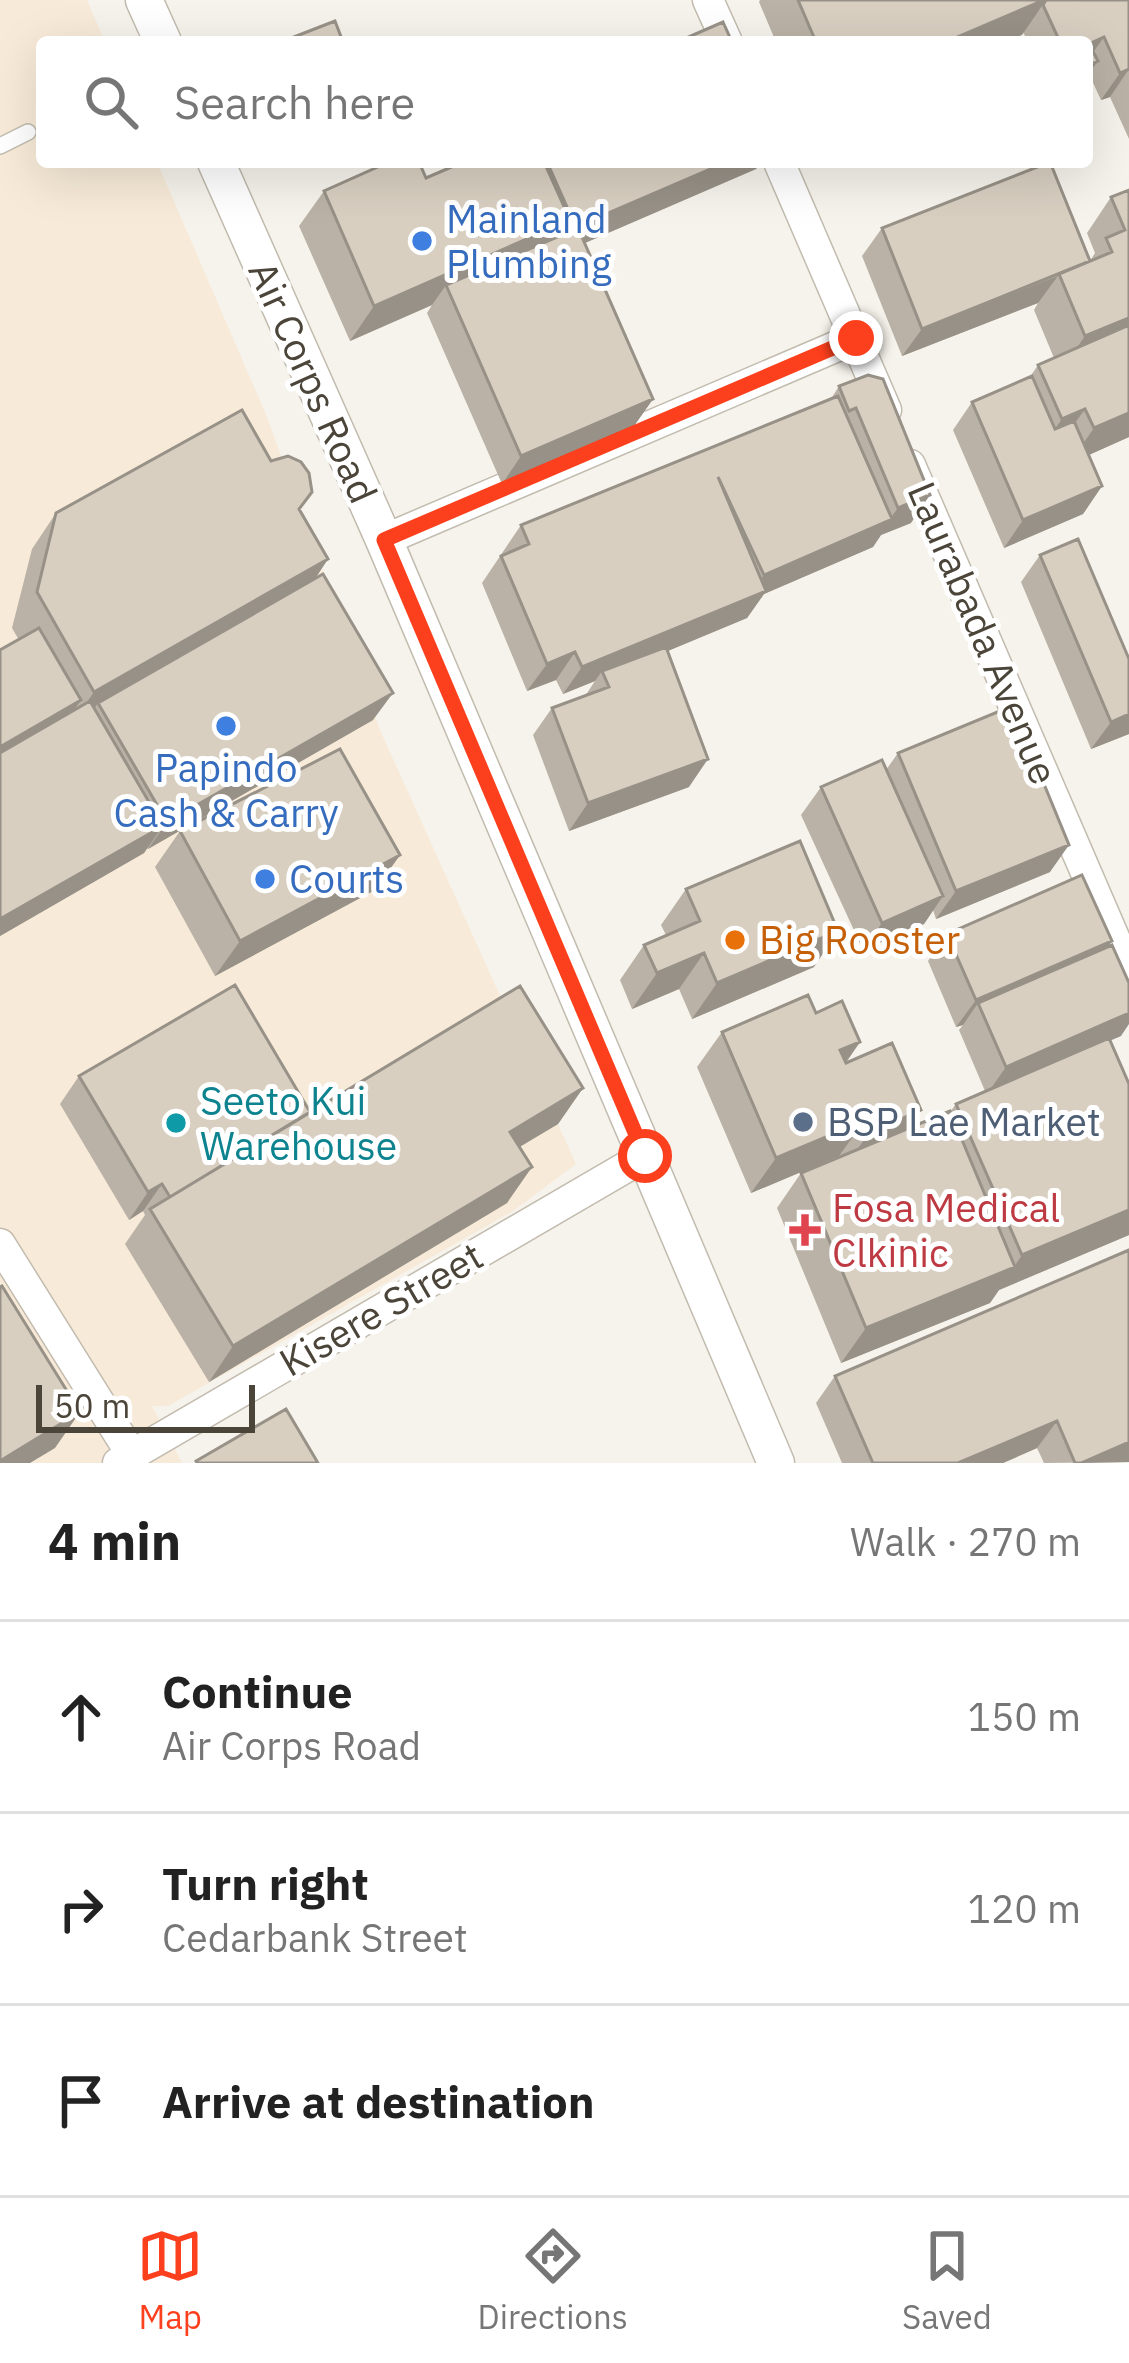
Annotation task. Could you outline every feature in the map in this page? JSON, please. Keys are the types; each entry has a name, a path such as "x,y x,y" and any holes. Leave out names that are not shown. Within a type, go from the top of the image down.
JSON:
{"street":[{"path":"144,0 160,36"},
{"path":"708,0 724,36"},
{"name":"Air Corps Road","path":"219,168 384,540 776,1463"},
{"name":"Laurabada Avenue","path":"782,168 1129,972"},
{"path":"384,540 856,338"},
{"name":"Kisere Street","path":"125,1459 645,1156"},
{"path":"0,1244 125,1459"}],"lane":[{"path":"0,146 28,132"}],"shaded area":[{"path":"0,0 87,0 102,36 36,36 36,168 160,168 267,417 380,730 576,1164 513,1211 168,1406 152,1406 182,1463 0,1463"}],"building":[{"path":"798,0 1044,0 960,36 813,36"},
{"path":"1046,0 1129,0 1129,69 1120,73 1104,37 1093,42 1093,36 1057,36 1043,5"},
{"path":"335,21 341,36 296,36"},
{"path":"723,22 729,36 691,36"},
{"name":"Mainland Plumbing","path":"376,168 422,168 426,178 449,168 547,168 570,220 374,306 324,191"},
{"path":"550,168 713,168 576,227"},
{"path":"1035,168 1052,168 1090,261 922,329 882,228"},
{"path":"1129,190 1129,318 1085,336 1059,274 1112,252 1106,238 1125,230 1111,197"},
{"path":"578,228 653,399 521,456 446,285"},
{"path":"1129,325 1129,413 1094,428 1085,409 1062,419 1038,365"},
{"path":"868,375 883,379 930,495 898,508 856,408 849,411 839,386"},
{"path":"1032,376 1055,429 1074,421 1102,486 1023,520 972,402"},
{"path":"838,396 892,519 764,575 718,477 766,591 582,667 575,652 547,664 501,556 529,544 521,525"},
{"path":"242,410 271,461 288,456 309,473 312,492 299,509 328,559 94,692 37,592 56,513"},
{"path":"1078,539 1129,659 1129,714 1111,722 1040,555"},
{"name":"Papindo Cash & Carry","path":"323,574 393,693 167,822 98,703"},
{"path":"39,628 81,700 0,747 0,650"},
{"path":"666,647 708,759 588,803 552,708 609,687 602,671"},
{"path":"90,701 163,826 0,919 0,753"},
{"path":"1012,706 1069,845 956,891 898,753"},
{"name":"Courts","path":"340,749 400,855 240,941 180,831"},
{"path":"882,760 943,896 882,923 821,787"},
{"path":"800,841 838,931 717,983 704,953 657,973 644,945 700,921 686,889"},
{"path":"1082,875 1112,941 976,1000 947,934"},
{"path":"1112,945 1129,983 1129,1013 1006,1067 978,1003"},
{"name":"Seeto Kui Warehouse","path":"235,985 310,1112 170,1197 162,1184 148,1192 79,1076"},
{"path":"520,986 583,1088 510,1132 532,1167 233,1346 150,1209"},
{"path":"808,995 816,1013 842,1001 860,1042 840,1050 846,1063 892,1043 921,1110 869,1133 864,1121 776,1158 722,1032"},
{"path":"1109,1038 1129,1084 1129,1210 1022,1255 956,1104"},
{"path":"950,1111 1015,1267 866,1328 801,1173"},
{"path":"1129,1250 1129,1442 1075,1463 1057,1421 958,1463 873,1463 835,1376"},
{"path":"0,1287 80,1412 0,1461"},
{"path":"286,1409 318,1463 197,1463 196,1461"}],"place":[{"name":"Mainland Plumbing","path":"422,241"},
{"name":"Papindo Cash & Carry","path":"226,726"},
{"name":"Courts","path":"265,879"},
{"name":"Big Rooster","path":"735,940"},
{"name":"BSP Lae Market","path":"803,1122"},
{"name":"Seeto Kui Warehouse","path":"176,1123"},
{"name":"Fosa Medical Clkinic","path":"805,1230"}],"route":[{"path":"645,1156 384,540 856,338"}]}
